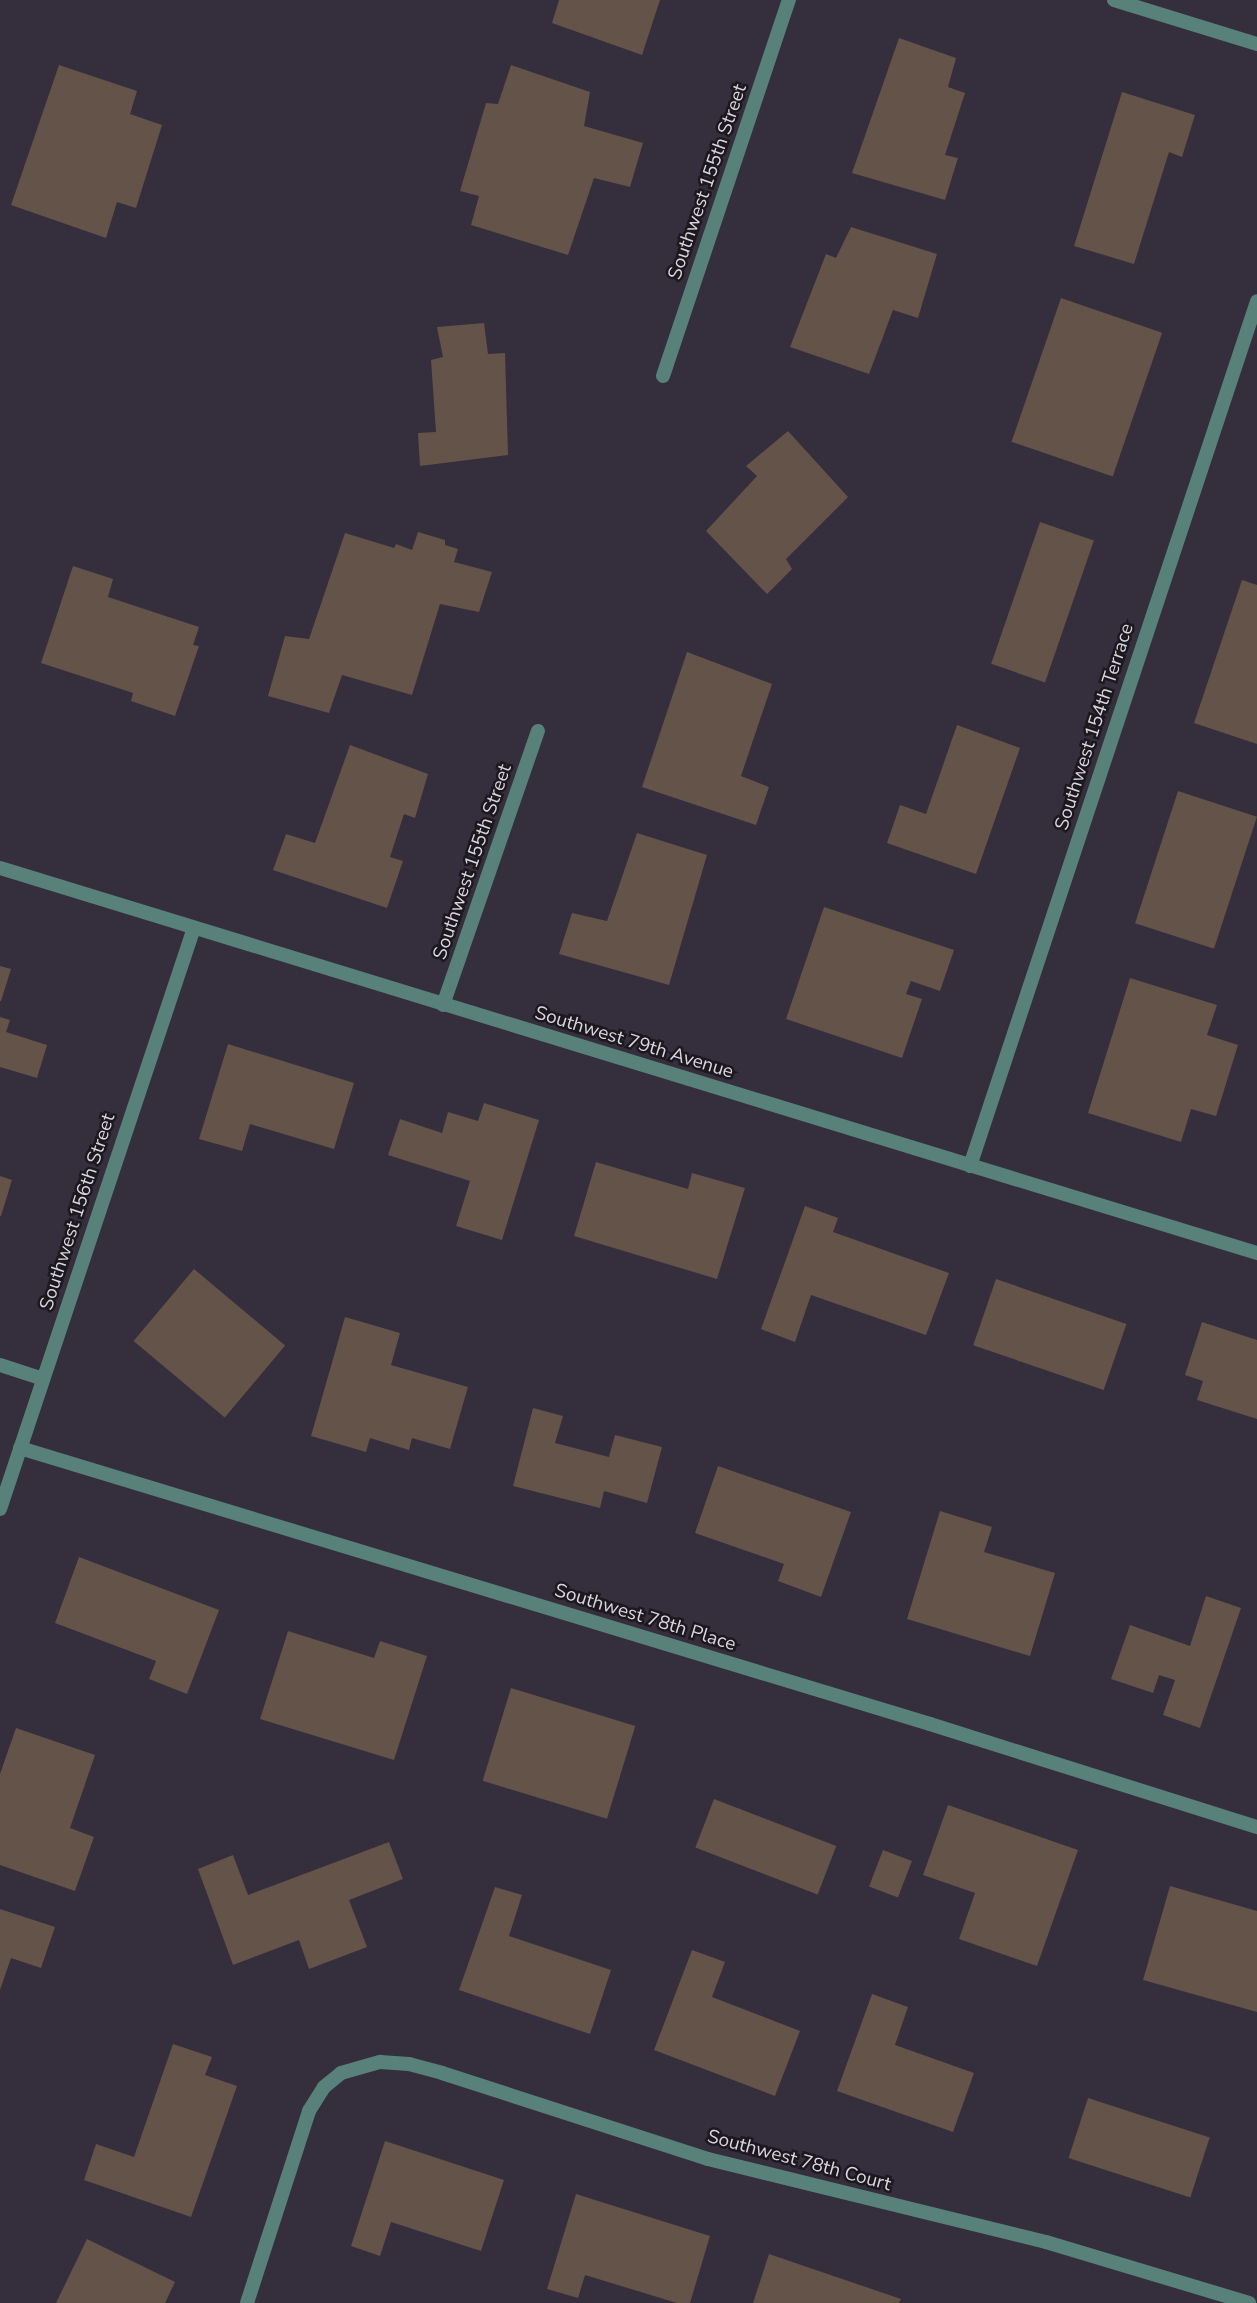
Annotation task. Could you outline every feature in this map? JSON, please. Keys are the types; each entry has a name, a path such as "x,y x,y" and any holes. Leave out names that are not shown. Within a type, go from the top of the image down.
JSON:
{"street":[{"name":"Southwest 155th Street","path":"663,376 789,0"},
{"path":"1114,0 1257,44"},
{"name":"Southwest 154th Terrace","path":"971,1166 1257,301"},
{"name":"Southwest 155th Street","path":"443,1005 538,731"},
{"name":"Southwest 79th Avenue","path":"0,868 1257,1253"},
{"name":"Southwest 156th Street","path":"0,1509 194,928"},
{"path":"0,1365 43,1379"},
{"name":"Southwest 78th Place","path":"20,1448 930,1724 1257,1827"},
{"name":"Southwest 78th Court","path":"247,2303 309,2111 324,2087 341,2073 380,2062 409,2064 708,2159 1046,2242 1249,2303"}],"building":[{"path":"559,0 660,0 642,55 552,23"},
{"path":"899,38 956,58 948,87 965,93 945,155 958,158 945,200 852,173"},
{"path":"59,65 137,91 130,114 162,125 136,208 117,202 106,238 11,205"},
{"path":"511,65 590,92 584,126 643,143 630,187 594,178 568,255 471,225 479,196 460,191 486,103 498,104"},
{"path":"1122,92 1195,115 1182,157 1169,152 1134,264 1074,246"},
{"path":"851,227 937,254 918,318 893,310 869,374 790,347 826,254 836,258"},
{"path":"1061,298 1162,333 1113,477 1012,442"},
{"path":"484,323 488,354 505,353 508,455 420,466 418,433 436,432 431,360 443,357 437,327"},
{"path":"788,431 848,497 786,559 792,569 767,594 706,531 757,476 746,466"},
{"path":"1040,522 1094,541 1045,682 991,664"},
{"path":"418,532 445,540 445,545 458,549 454,562 492,572 479,612 440,604 412,695 342,675 329,713 268,696 285,636 309,639 345,533 394,548 396,544 412,550"},
{"path":"73,566 113,579 108,597 199,627 193,645 199,646 175,716 131,701 133,693 41,663"},
{"path":"1242,580 1257,585 1257,744 1194,723"},
{"path":"687,652 772,684 741,776 769,787 756,825 642,787"},
{"path":"957,725 1020,748 976,874 887,843 900,805 926,814"},
{"path":"350,745 428,774 415,818 404,814 390,857 403,861 387,908 273,870 286,834 315,843"},
{"path":"1178,791 1257,817 1214,949 1135,923"},
{"path":"637,833 707,855 669,985 559,954 572,913 607,921"},
{"path":"824,907 954,950 940,991 911,981 906,994 922,999 902,1058 786,1019"},
{"path":"0,966 11,969 1,1001 0,1001"},
{"path":"1130,978 1217,1005 1207,1035 1238,1045 1216,1116 1191,1109 1181,1142 1088,1113"},
{"path":"0,1017 10,1020 6,1032 47,1045 37,1078 0,1067"},
{"path":"228,1044 354,1083 334,1149 250,1124 242,1151 199,1139"},
{"path":"484,1103 539,1120 502,1240 456,1226 470,1181 388,1155 400,1119 442,1133 448,1112 478,1121"},
{"path":"596,1162 688,1189 692,1173 745,1188 717,1279 574,1236"},
{"path":"0,1176 12,1180 1,1216 0,1216"},
{"path":"805,1206 838,1218 833,1232 949,1273 926,1335 811,1295 795,1342 761,1329"},
{"path":"194,1269 285,1345 225,1417 134,1341"},
{"path":"996,1279 1126,1324 1104,1390 973,1345"},
{"path":"345,1317 400,1333 391,1365 468,1387 450,1449 412,1438 409,1450 370,1438 366,1452 311,1436"},
{"path":"1202,1322 1257,1340 1257,1419 1197,1400 1203,1381 1185,1375"},
{"path":"533,1408 563,1416 555,1443 609,1457 615,1435 662,1447 647,1503 604,1491 600,1508 513,1486"},
{"path":"718,1466 851,1512 821,1597 778,1581 784,1564 695,1533"},
{"path":"940,1511 992,1527 984,1552 1055,1573 1030,1656 907,1619"},
{"path":"79,1557 219,1610 187,1694 149,1679 156,1661 55,1623"},
{"path":"1206,1596 1241,1608 1200,1728 1163,1715 1175,1680 1159,1675 1153,1693 1111,1679 1130,1625 1190,1646"},
{"path":"288,1631 374,1658 380,1641 427,1656 394,1760 260,1719"},
{"path":"511,1688 635,1726 607,1819 483,1781"},
{"path":"16,1728 95,1755 70,1828 94,1837 75,1891 0,1865 0,1774"},
{"path":"714,1799 836,1846 818,1894 695,1848"},
{"path":"948,1805 1078,1850 1037,1966 959,1939 975,1893 923,1875"},
{"path":"389,1842 403,1879 349,1900 367,1947 309,1969 299,1940 233,1965 198,1869 233,1855 248,1895"},
{"path":"883,1850 912,1861 898,1898 869,1886"},
{"path":"1170,1886 1257,1911 1257,2012 1143,1980"},
{"path":"495,1887 522,1895 509,1936 611,1970 590,2034 459,1990"},
{"path":"0,1909 55,1927 41,1968 11,1958 0,1990"},
{"path":"692,1950 725,1962 712,1997 800,2031 775,2096 654,2050"},
{"path":"872,1994 908,2007 895,2045 974,2073 953,2132 837,2091"},
{"path":"173,2044 212,2057 205,2075 237,2086 191,2217 84,2180 96,2144 134,2157"},
{"path":"1088,2098 1210,2138 1190,2197 1069,2158"},
{"path":"385,2141 504,2180 481,2251 391,2222 380,2256 351,2246"},
{"path":"576,2194 710,2236 690,2303 677,2303 585,2275 578,2298 547,2289"},
{"path":"87,2239 175,2282 165,2303 56,2303"},
{"path":"769,2254 901,2299 899,2303 753,2303"}]}
